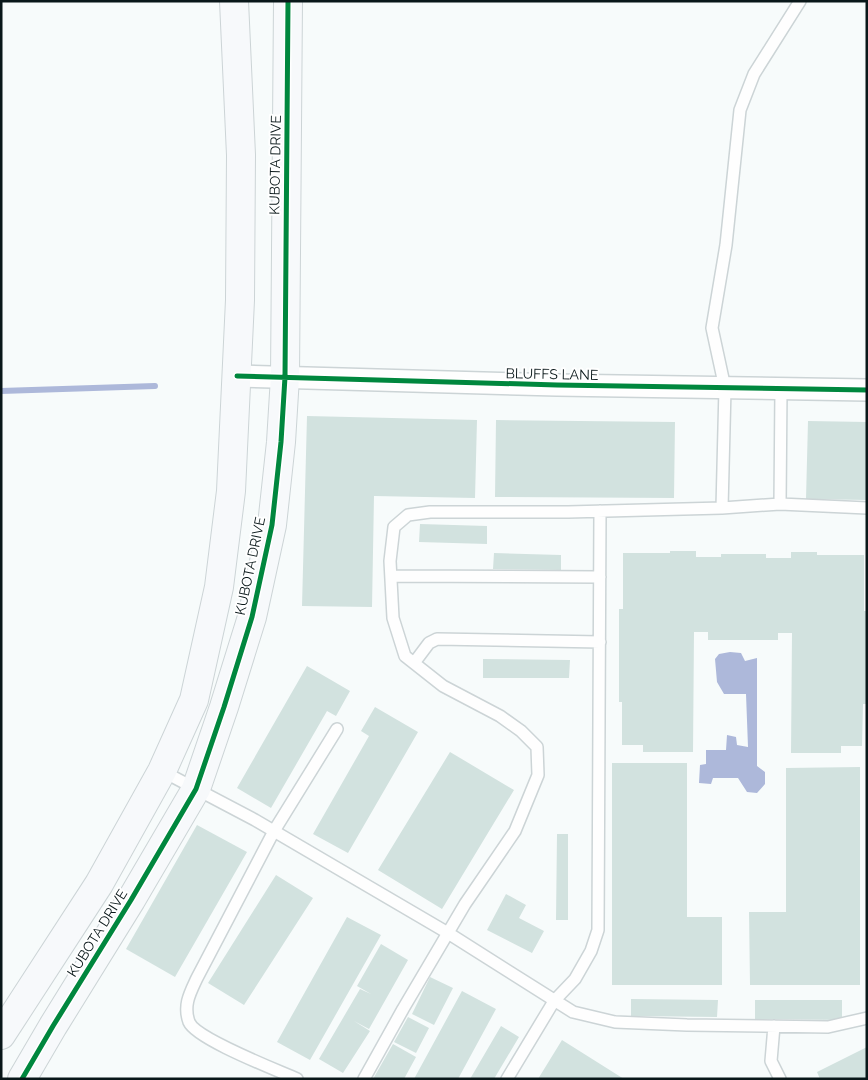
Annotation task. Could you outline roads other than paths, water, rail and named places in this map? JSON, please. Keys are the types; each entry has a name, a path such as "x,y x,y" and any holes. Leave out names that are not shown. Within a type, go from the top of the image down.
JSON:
{"street":[{"name":"KUBOTA DRIVE","path":"1,1035 99,884 162,772 194,700 219,587 231,491 240,300 241,155 234,1"},
{"name":"KUBOTA DRIVE","path":"22,1079 196,790 252,617 272,525 281,442 285,377 288,1"},
{"name":"BLUFFS LANE","path":"236,376 567,386 867,390"}],"lane":[{"path":"722,508 725,388 712,328 726,245 740,110 754,74 800,1"},
{"path":"780,504 781,389"},
{"path":"364,1079 402,1008 448,933 515,831 538,775 537,747 522,731 500,716 443,686 405,656 393,618 390,561 394,526 408,515 430,512 600,511 722,508 780,504 867,508"},
{"path":"507,1079 554,1001 574,979 591,951 598,930 600,511"},
{"path":"391,576 600,576"},
{"path":"414,663 430,642 437,639 600,642"},
{"path":"296,1079 229,1049 198,1032 189,1023 186,1003 197,978 274,831 337,729"},
{"path":"162,772 274,831 448,933 572,1012 615,1022 774,1026 828,1027 867,1018"},
{"path":"774,1026 772,1061 780,1079"}],"water":[{"path":"741,653 745,661 757,658 757,766 765,772 765,784 757,793 747,792 738,778 713,778 711,784 699,783 700,765 706,764 706,750 726,750 727,735 736,737 737,745 748,747 746,694 724,694 717,682 715,659 719,654"}],"waterway":[{"path":"1,391 155,386"}]}
